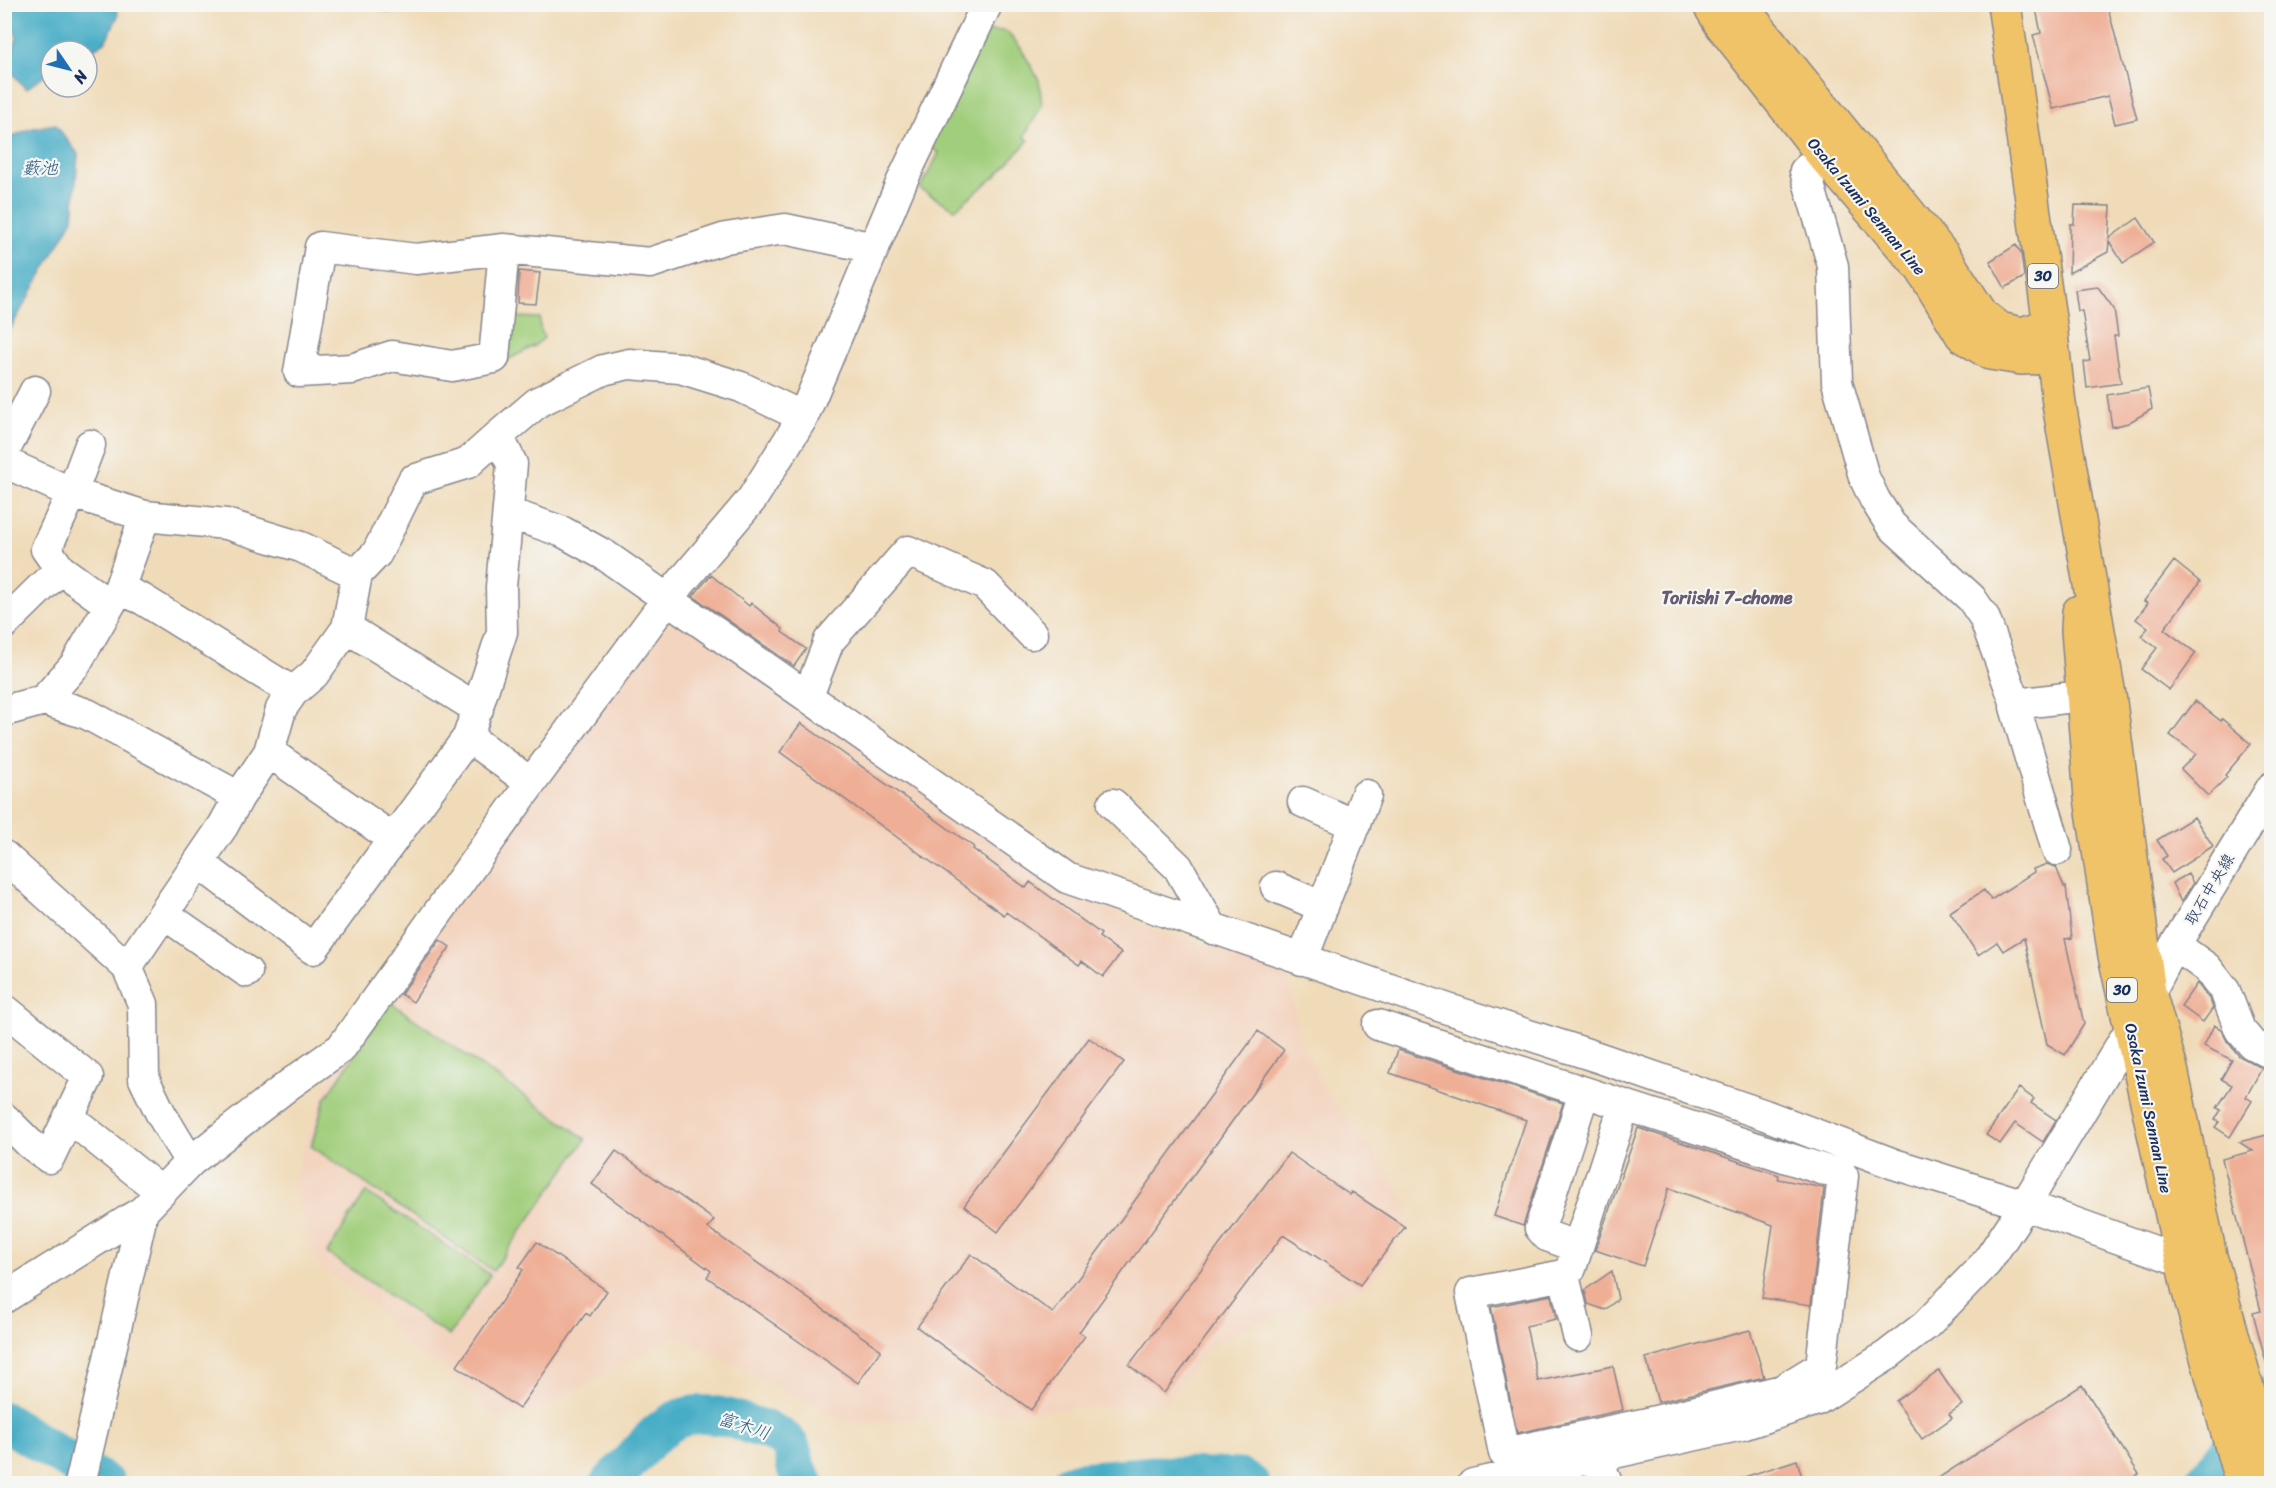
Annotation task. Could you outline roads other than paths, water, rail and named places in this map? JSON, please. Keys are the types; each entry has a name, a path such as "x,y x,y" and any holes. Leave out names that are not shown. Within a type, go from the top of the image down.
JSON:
{"main road":[{"name":"Osaka Izumi Sennan Line","path":"1709,4 1721,24 1822,153 1922,269 1962,335 1990,353 2021,358 2052,357"},
{"name":"Osaka Izumi Sennan Line","path":"1739,4 1943,255 1982,315 2000,329 2022,334 2050,325"},
{"name":"Osaka Izumi Sennan Line","path":"2004,4 2050,325 2052,357 2085,548 2078,630 2096,696 2149,992 2171,1070 2196,1258 2189,1292 2239,1472"},
{"name":"Osaka Izumi Sennan Line","path":"2096,696 2092,809 2115,956 2131,1028 2196,1258 2264,1435 2271,1476"}],"street":[{"path":"4,1298 151,1201 189,1162 290,1084 341,1048 531,783 668,598 752,499 803,417 902,181 987,4"},
{"path":"1822,153 1805,171 1833,266 1837,382 1864,477 1875,500 1892,525 1971,598 1984,616 2016,704 2056,850"},
{"path":"504,249 494,358 452,366 392,356 352,369 298,372 320,247 416,259 504,249 650,263 726,238 785,229 874,248"},
{"path":"127,967 199,863 269,752 281,709 293,692 314,674 347,628 357,574 377,553 413,480 468,463 538,402 603,370 629,364 680,368 741,387 803,417"},
{"path":"4,452 35,391"},
{"path":"199,863 313,949 468,737 502,632 501,587 512,464 498,436"},
{"path":"90,445 72,494 46,549 60,569 114,596 142,599 293,692"},
{"path":"4,462 72,494 145,516 226,524 301,547 357,574"},
{"path":"509,513 563,532 585,543 668,598 1067,878 1302,960 1765,1115 1894,1164 2196,1258"},
{"path":"4,711 44,700 75,665 114,596 145,516"},
{"path":"808,696 829,641 908,551 985,585 1032,634"},
{"path":"4,624 60,569"},
{"path":"347,628 478,709"},
{"path":"2016,704 2096,696"},
{"path":"44,700 87,714 239,797"},
{"path":"468,737 531,783"},
{"path":"269,752 392,838"},
{"name":"取石中央線","path":"1506,1464 1603,1471 1742,1425 1817,1400 1886,1356 1926,1325 1987,1262 2025,1205 2131,1028 2175,945 2271,787"},
{"path":"1302,960 1366,795"},
{"path":"1303,802 1355,825"},
{"path":"1113,804 1178,867 1213,929"},
{"path":"4,856 127,967 143,1004 144,1079 160,1114 189,1162"},
{"path":"1276,887 1323,907"},
{"path":"164,914 247,972"},
{"path":"2175,945 2207,968 2225,991 2240,1030 2252,1044 2271,1054"},
{"path":"4,1009 88,1077 50,1158 29,1143 4,1118"},
{"path":"1378,1025 1843,1176"},
{"path":"1578,1247 1547,1236 1540,1228 1584,1093"},
{"path":"1506,1464 1471,1293 1564,1275 1571,1268 1624,1106"},
{"path":"70,1118 151,1201"},
{"path":"1473,1484 1506,1464 1643,1424 1782,1390 1821,1366 1843,1176 1854,1149"},
{"path":"80,1484 151,1201"},
{"path":"1564,1275 1578,1336"}],"water":[{"path":"4,5 116,5 118,16 105,42 99,46 99,39 39,39 39,79 26,89 8,68 17,37 5,14"},
{"name":"藪池","path":"55,124 78,154 73,219 5,338 5,140 29,129"}],"waterway":[{"name":"富木川","path":"2202,1484 2272,1396"},
{"name":"富木川","path":"609,1484 655,1435 669,1424 684,1417 701,1414 723,1417 766,1430 782,1438 791,1448 796,1468 805,1484"},
{"name":"富木川","path":"4,1421 106,1484"},
{"name":"富木川","path":"1069,1484 1079,1481 1154,1475 1240,1478 1251,1484"}],"district":[{"name":"Toriishi 7-chome","path":"1727,598"}]}
